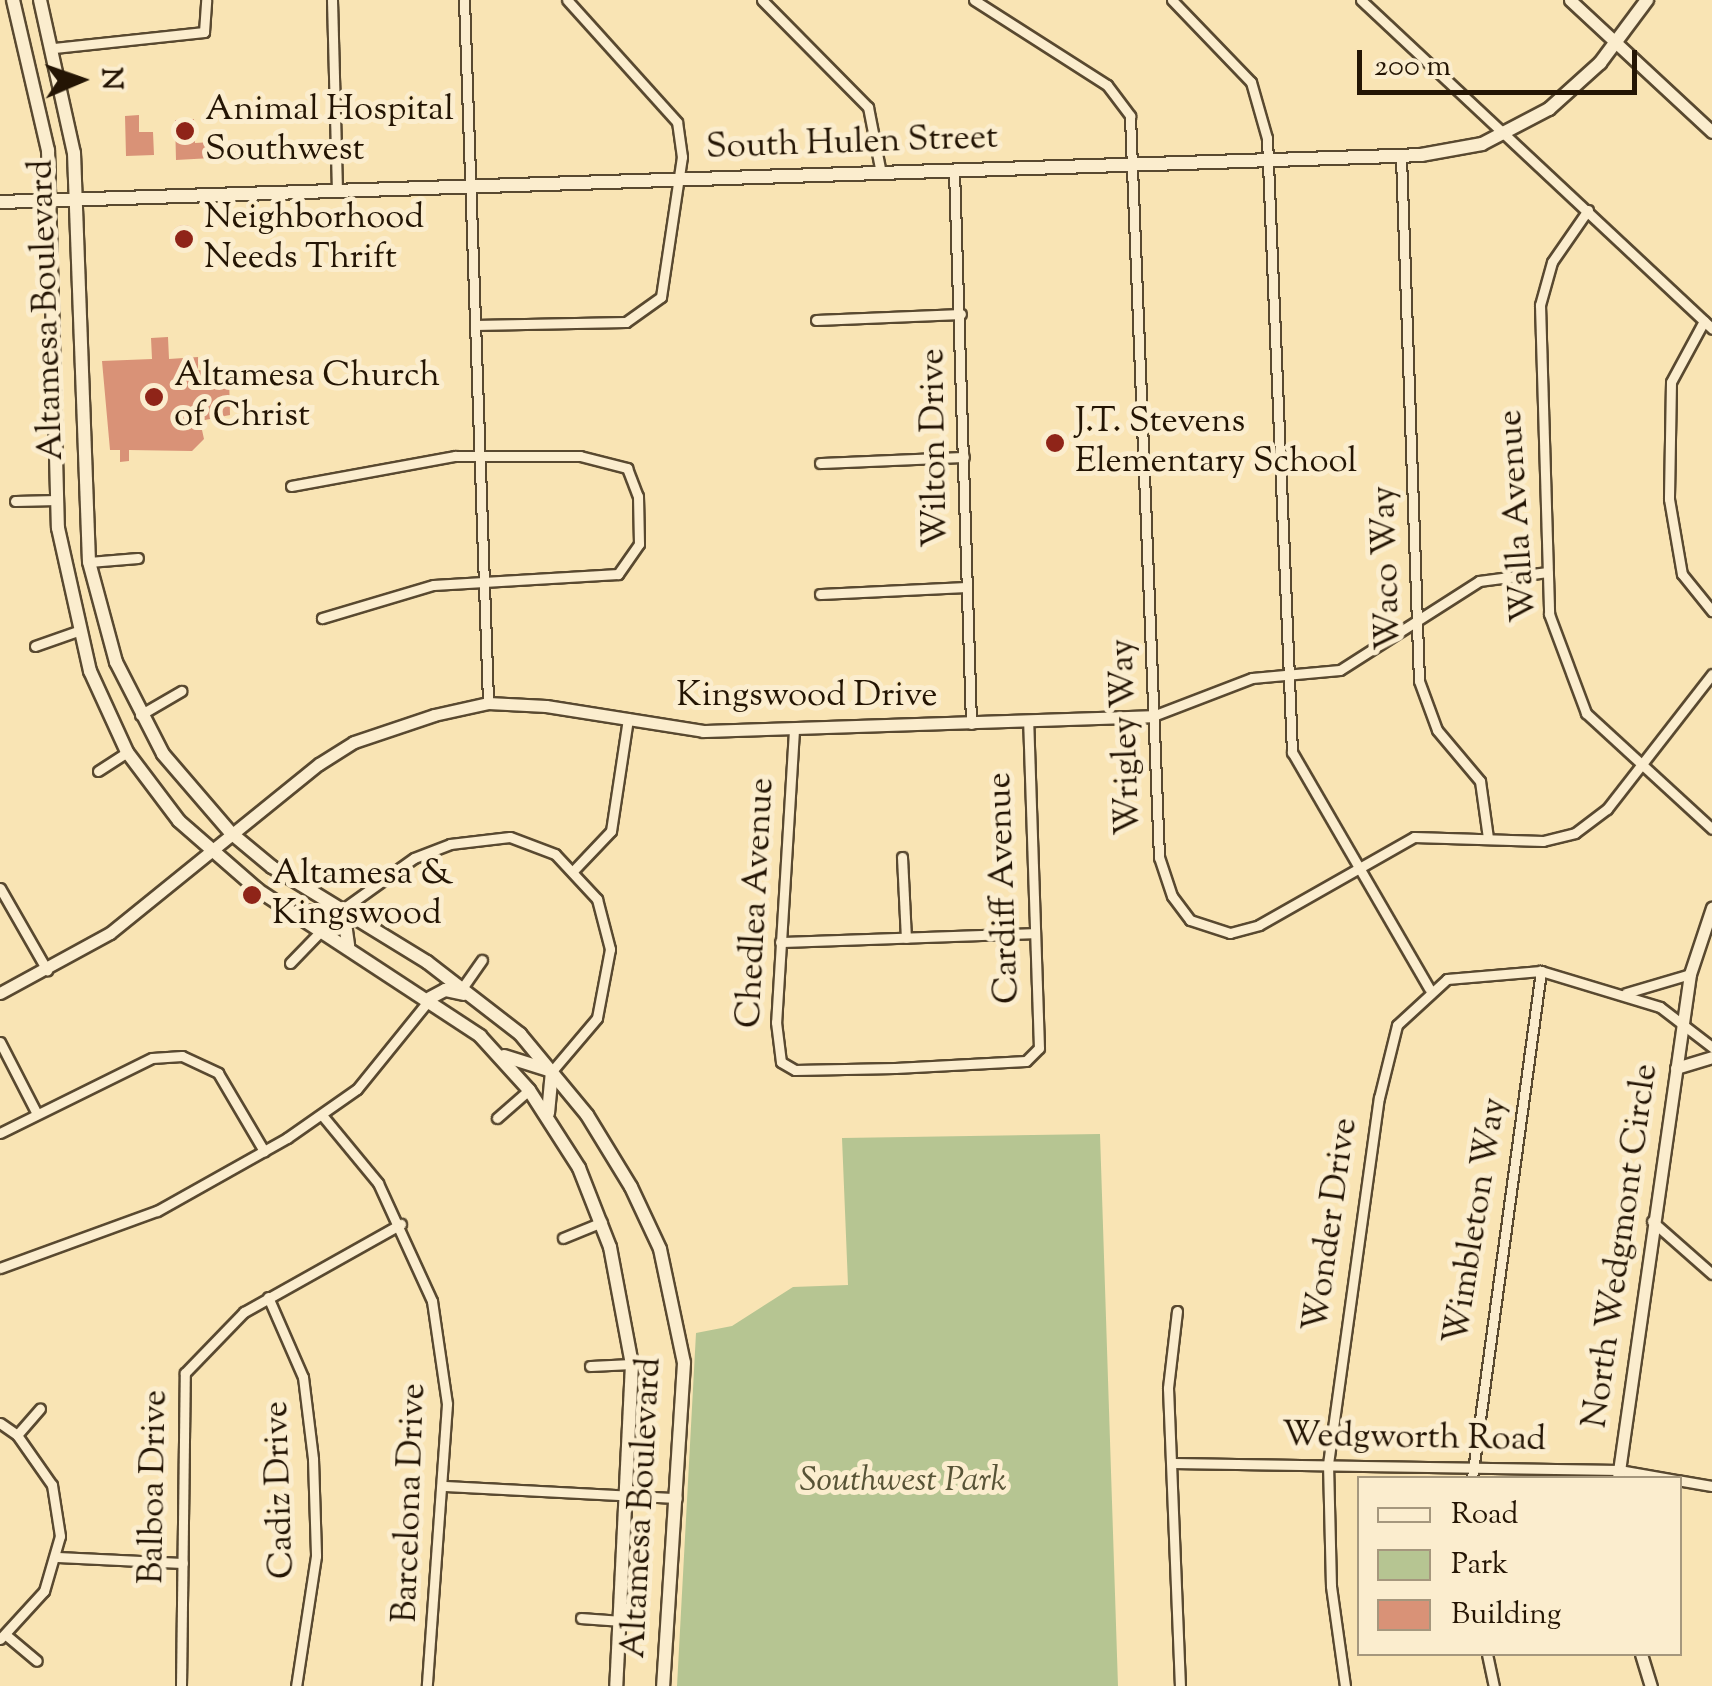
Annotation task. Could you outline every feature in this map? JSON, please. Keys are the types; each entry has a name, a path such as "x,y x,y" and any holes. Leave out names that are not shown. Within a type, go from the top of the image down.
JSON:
{"main road":[{"name":"Altamesa Boulevard","path":"12,0 46,137 57,500 78,632 90,671 128,752 210,852 292,912 430,998 497,1053 549,1118 602,1222 632,1364 630,1494 616,1686"},
{"name":"Altamesa Boulevard","path":"40,0 54,48 75,198 90,562 116,662 162,754 231,833 478,1000 552,1071 617,1162 668,1275 684,1363 679,1498 663,1686"},
{"name":"South Hulen Street","path":"0,202 1400,156 1506,134 1562,99 1616,44 1646,0"},
{"path":"55,410 82,409"},
{"path":"90,671 116,662"},
{"path":"292,912 343,908 348,946"},
{"path":"427,962 430,998 446,990 478,1000"},
{"path":"497,1053 552,1071 549,1118"}],"street":[{"path":"54,48 204,32 206,0"},
{"path":"332,0 337,190"},
{"path":"464,0 488,703"},
{"path":"475,326 599,326 649,312 661,297 681,139 670,109 567,0"},
{"path":"762,0 868,107 881,173"},
{"name":"Wrigley Way","path":"974,0 1107,85 1130,116 1136,164 1159,857 1172,896 1190,920 1243,931 1414,837 1543,841 1575,833 1640,768 1712,674"},
{"path":"1172,0 1250,82 1267,160 1292,752 1430,988 1463,976 1541,971 1626,994 1683,1022 1712,1047"},
{"path":"1362,0 1708,325 1671,382 1669,499 1682,574 1712,611"},
{"path":"1570,0 1712,132"},
{"name":"Waco Way","path":"1400,156 1417,620 1426,711 1480,781 1488,838"},
{"name":"Wilton Drive","path":"954,170 971,724"},
{"name":"Walla Avenue","path":"1588,210 1552,262 1540,305 1549,614 1574,691 1640,768 1712,829"},
{"path":"816,320 960,314"},
{"path":"291,486 479,455 612,460 631,475 639,530 635,556 618,574 484,580 378,596 322,618"},
{"path":"820,463 964,457"},
{"name":"Altamesa Boulevard","path":"14,501 57,500"},
{"path":"90,562 138,558"},
{"name":"Kingswood Drive","path":"0,993 110,933 231,833 354,742 488,703 628,718 703,731 1153,716 1252,678 1340,670 1479,581 1547,572"},
{"path":"820,594 968,587"},
{"path":"35,646 78,632"},
{"path":"140,715 181,691"},
{"path":"573,872 611,831 628,718"},
{"name":"Cardiff Avenue","path":"795,1070 1026,1061 1038,1051 1028,722"},
{"name":"Chedlea Avenue","path":"794,730 780,942 779,1054 795,1070"},
{"path":"98,771 128,752"},
{"path":"343,908 414,858 470,840 536,843 573,872 604,916 609,971 596,1018 552,1071"},
{"path":"902,857 906,938"},
{"path":"0,888 47,970"},
{"name":"North Wedgmont Circle","path":"1619,1474 1690,974 1712,908"},
{"path":"290,963 322,931"},
{"path":"780,942 1034,933"},
{"path":"462,987 482,960"},
{"name":"Wimbleton Way","path":"1472,1473 1541,971"},
{"path":"1626,994 1690,974"},
{"name":"Wonder Drive","path":"1345,1686 1331,1586 1328,1464 1385,1059 1397,1024 1430,988"},
{"path":"0,1268 158,1211 322,1115 383,1062 430,998"},
{"path":"0,1042 37,1114"},
{"path":"0,1133 152,1058 182,1056 218,1073 264,1151"},
{"path":"1676,1068 1712,1056"},
{"path":"496,1118 530,1090"},
{"name":"Barcelona Drive","path":"322,1115 401,1224 425,1276 445,1372 445,1486 427,1686"},
{"path":"563,1238 602,1222"},
{"path":"1652,1222 1712,1274"},
{"name":"Balboa Drive","path":"182,1686 182,1382 210,1340 268,1297 401,1224"},
{"name":"Cadiz Drive","path":"268,1297 303,1377 313,1459 316,1556 296,1686"},
{"path":"1177,1311 1168,1388 1180,1686"},
{"name":"Altamesa Boulevard","path":"590,1366 632,1364"},
{"path":"16,1435 40,1409"},
{"path":"0,1422 16,1435 52,1485 57,1557 34,1607 3,1637 37,1661"},
{"name":"Wedgworth Road","path":"1172,1463 1619,1474"},
{"name":"Wedgworth Road","path":"1682,1482 1712,1486"},
{"path":"445,1486 679,1498"},
{"path":"57,1557 183,1562"},
{"name":"Altamesa Boulevard","path":"581,1618 621,1621"},
{"path":"1486,1656 1494,1686"},
{"path":"1642,1656 1651,1686"}],"green space":[{"name":"Southwest Park","path":"1100,1134 1118,1686 677,1686 696,1333 732,1326 793,1287 848,1285 842,1138"}],"building":[{"path":"139,115 139,132 153,132 154,155 126,156 125,116"},
{"name":"Animal Hospital Southwest","path":"194,119 195,143 212,142 212,158 176,160 175,120"},
{"name":"Neighborhood Needs Thrift","path":"184,225 193,229 197,238 193,247 184,251 175,247 171,238 175,229"},
{"name":"Altamesa Church of Christ","path":"168,337 169,359 198,357 198,370 229,374 230,415 200,421 204,439 192,451 129,450 129,461 120,462 120,450 110,450 102,361 152,359 151,338"}],"place":[{"name":"Animal Hospital Southwest","path":"185,131"},
{"name":"Neighborhood Needs Thrift","path":"184,239"},
{"name":"Altamesa Church of Christ","path":"154,397"},
{"name":"J.T. Stevens Elementary School","path":"1055,443"},
{"name":"Altamesa & Kingswood","path":"252,895"}]}
